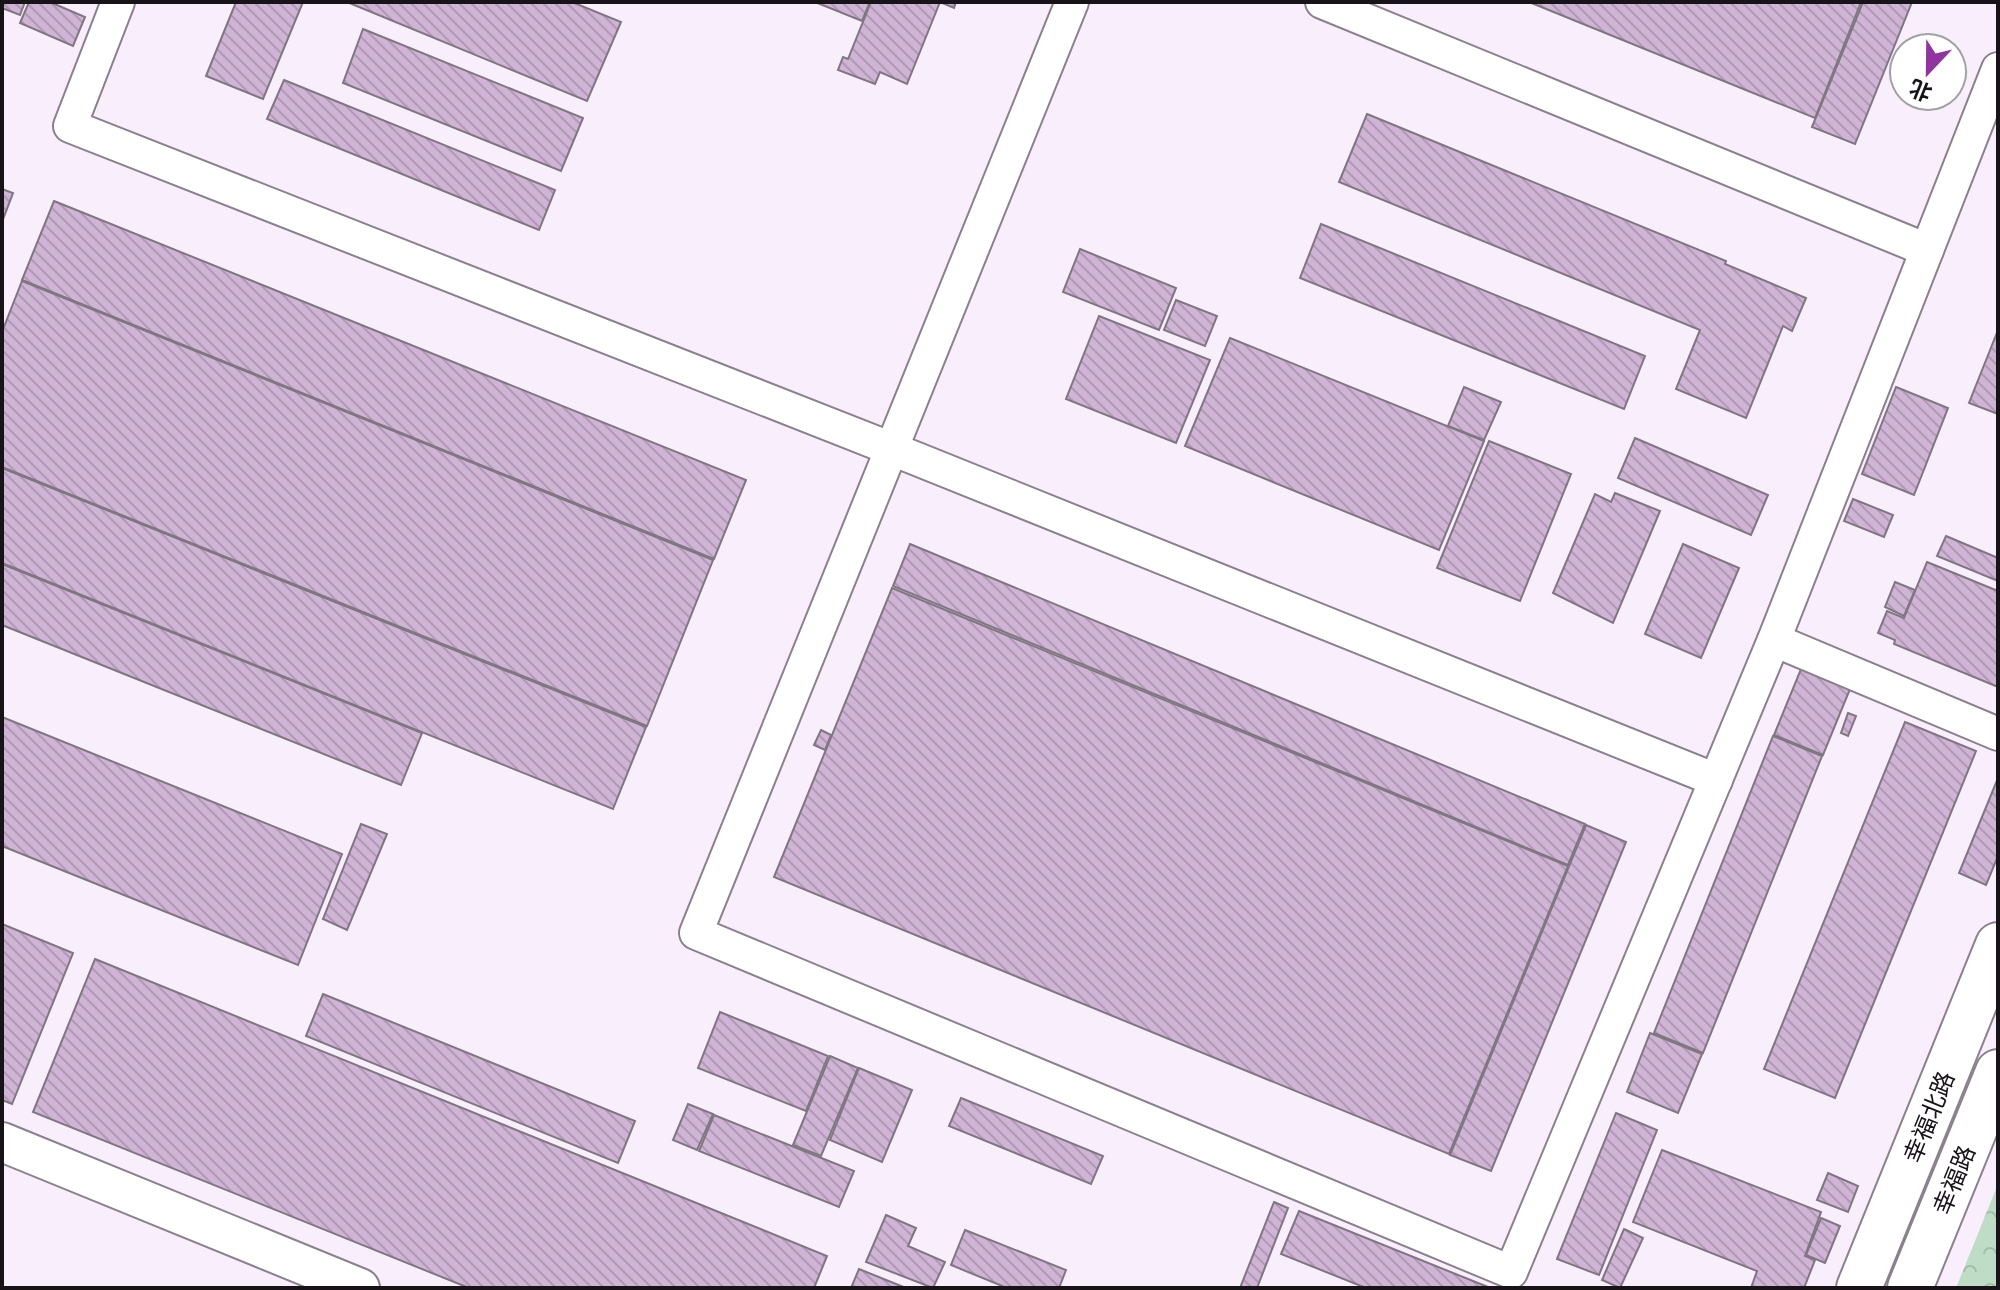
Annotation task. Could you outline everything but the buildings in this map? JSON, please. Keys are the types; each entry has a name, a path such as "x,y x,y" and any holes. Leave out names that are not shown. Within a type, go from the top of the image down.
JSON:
{"main road":[{"name":"幸福北路","path":"1859,1288 1998,945"},
{"name":"幸福路","path":"1910,1288 1998,1072"}],"street":[{"path":"118,2 70,126 892,449 1716,780"},
{"path":"1072,2 696,933 1511,1272 1774,640 1998,69"},
{"path":"1322,2 1927,250"},
{"path":"1774,640 1998,734"},
{"path":"2,1142 360,1288"}],"green space":[{"path":"1998,1184 1998,1288 1956,1288"}]}
